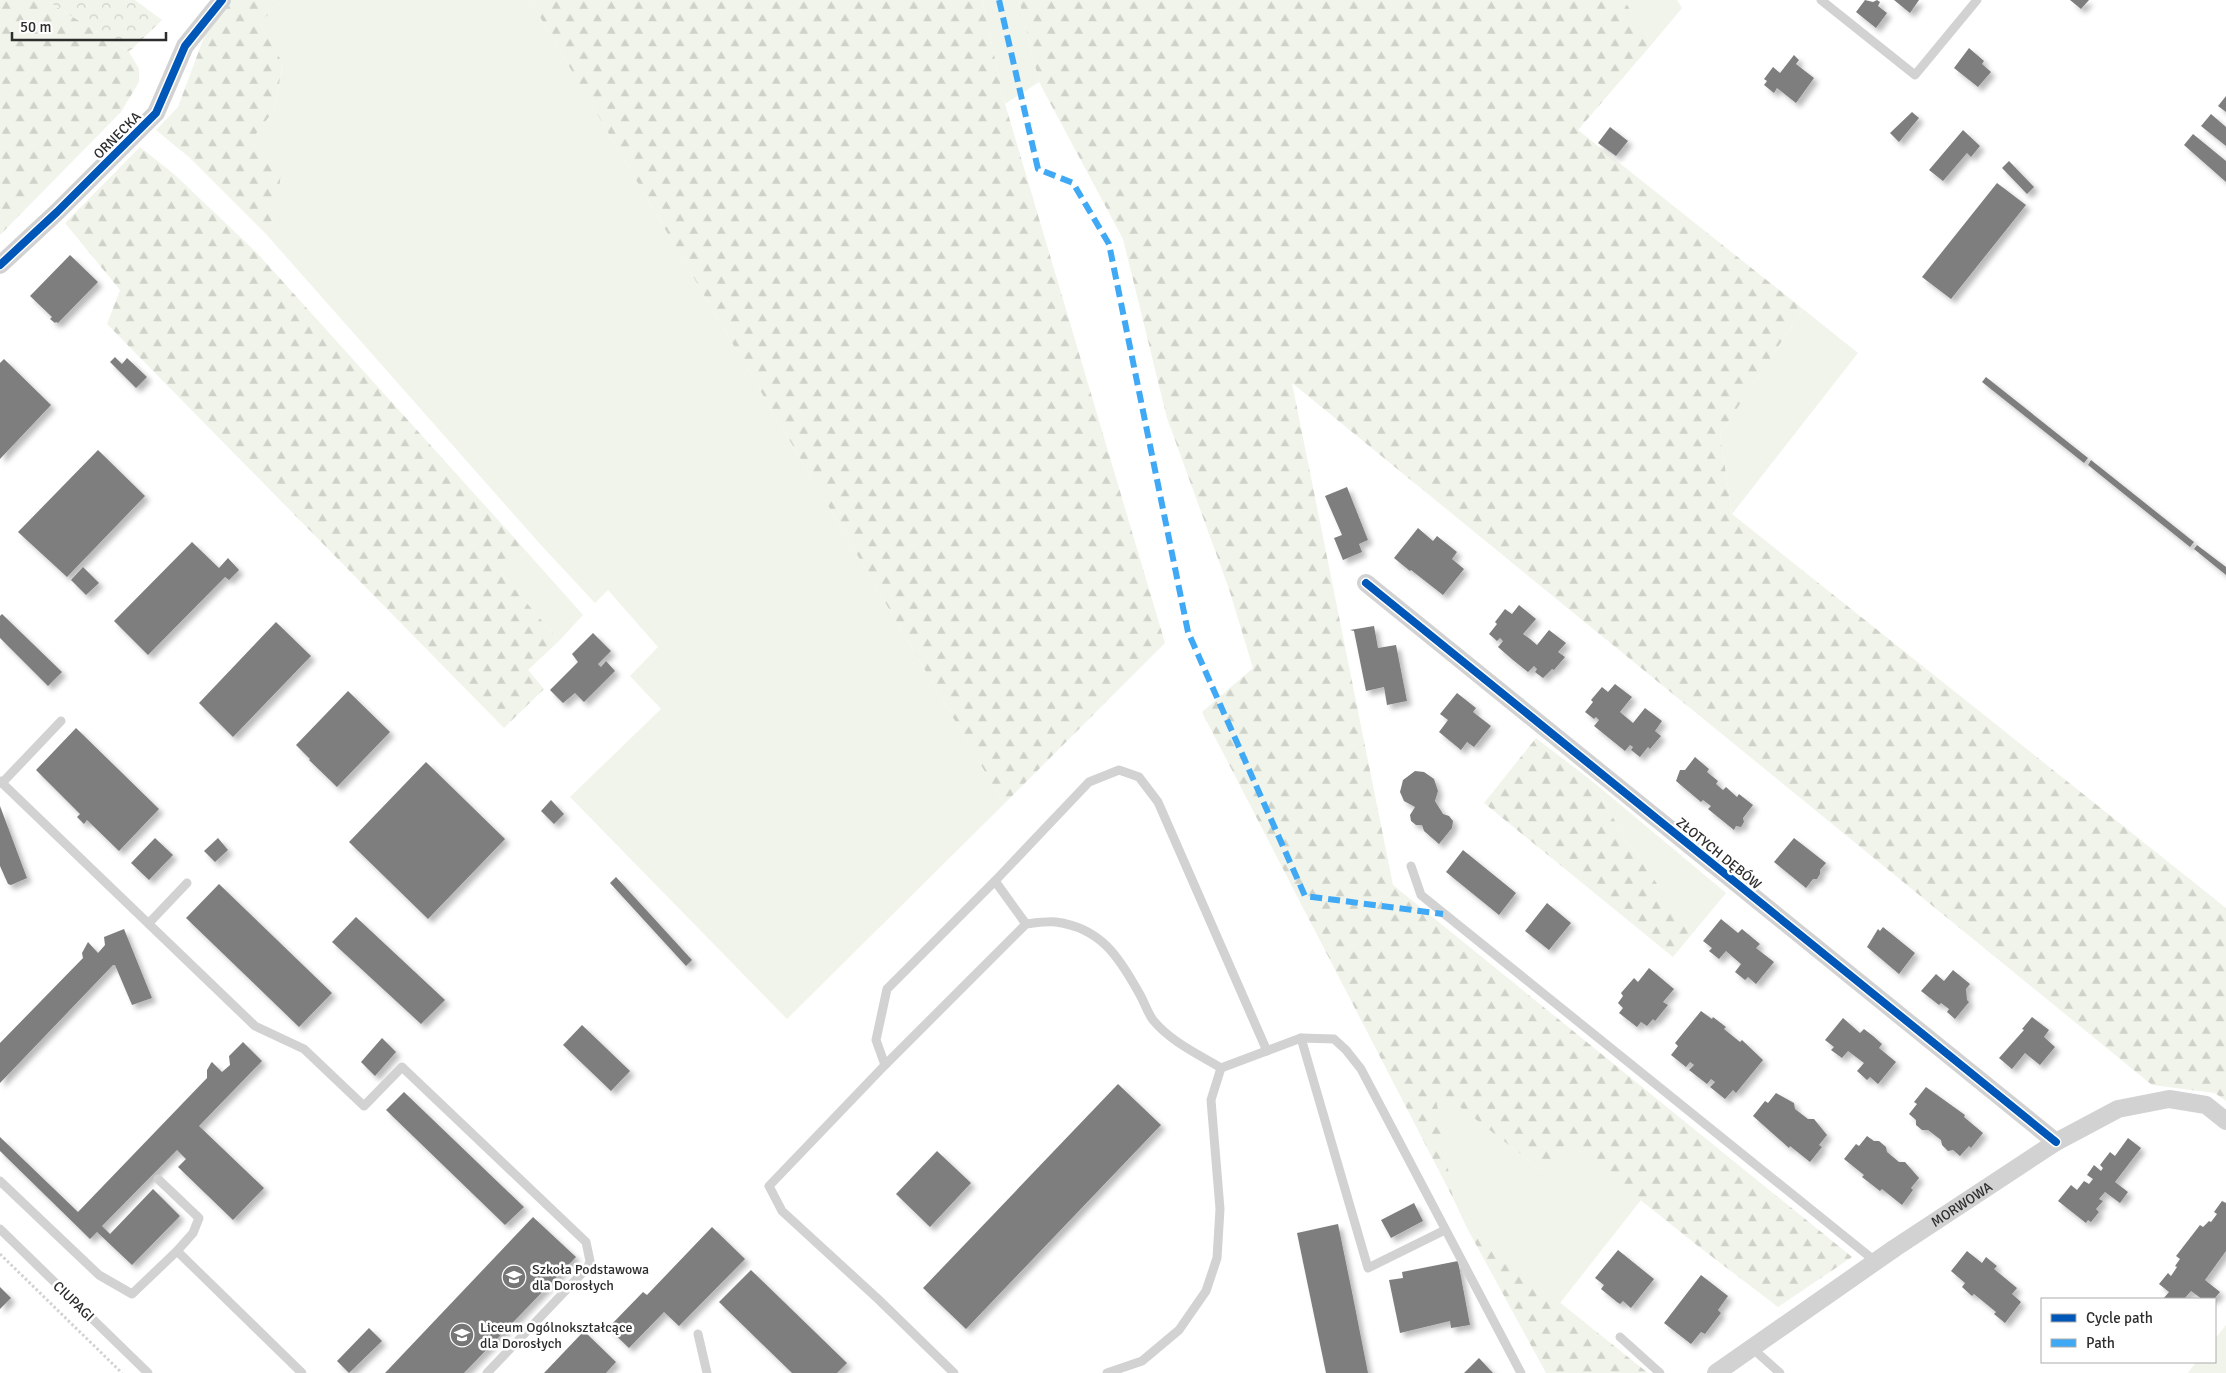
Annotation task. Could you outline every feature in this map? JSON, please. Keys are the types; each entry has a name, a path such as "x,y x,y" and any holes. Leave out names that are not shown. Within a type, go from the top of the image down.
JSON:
{"street":[{"name":"ORNECKA","path":"0,265 57,212 156,112 185,46 222,0"},
{"name":"ZŁOTYCH DĘBÓW","path":"1366,583 2056,1142"},
{"name":"MORWOWA","path":"1716,1373 1875,1261 2056,1142 2118,1109 2170,1098 2206,1105 2226,1121"}],"lane":[{"path":"1821,0 1914,75 1977,0"},
{"path":"61,721 1,782 255,1026 304,1049 364,1106 402,1067 586,1242 590,1261 588,1267 487,1373"},
{"path":"885,1065 876,1040 887,989 995,881 1089,782 1119,770 1140,777 1158,802 1267,1051"},
{"path":"1411,866 1421,895 1875,1261"},
{"path":"995,881 1026,924"},
{"path":"149,923 187,883"},
{"path":"954,1373 878,1299 782,1211 768,1186 885,1065 1026,924 1056,922 1080,929 1097,938 1113,951 1123,964 1152,1019 1172,1039 1221,1068"},
{"path":"1221,1068 1301,1038 1334,1039 1356,1062 1521,1373"},
{"path":"1301,1038 1368,1268 1445,1230"},
{"path":"1106,1373 1142,1360 1179,1330 1206,1291 1217,1258 1220,1209 1211,1100 1221,1068"},
{"path":"0,1181 99,1275 132,1294 193,1233 198,1218 158,1179"},
{"name":"CIUPAGI","path":"0,1229 148,1373"},
{"path":"177,1251 302,1373"},
{"path":"698,1334 707,1373"},
{"path":"1620,1337 1660,1373"},
{"path":"1752,1348 1780,1373"}],"path":[{"path":"0,1254 122,1373"}],"green space":[{"path":"0,0 46,0 129,52 139,69 139,82 121,112 0,235"},
{"path":"46,0 135,0 162,20 129,52"},
{"path":"231,0 282,0 260,23 283,64 274,110 255,135 281,171 277,209 266,234 190,158 156,130 178,107 207,29"},
{"path":"282,0 530,0 1004,804 787,1019 570,797 661,709 630,676 658,647 608,590 595,603 540,544 266,234 277,209 254,135 274,110 283,65 260,23"},
{"path":"530,0 982,0 1005,104 1165,643 1004,804"},
{"path":"982,0 1019,0 1039,82 1005,104"},
{"path":"1019,0 1624,0 1652,44 1578,130 1803,309 1720,434 1732,514 2226,908 2226,1101 2215,1093 2152,1085 1292,383 1393,885 1852,1257 1778,1307 1568,1142 1541,1170 1434,1087 1453,1198 1202,712 1253,668 1229,589 1167,418 1123,239 1039,82"},
{"path":"1624,0 1677,0 1682,8 1652,44"},
{"path":"140,147 175,175 257,253 526,551 502,574 559,641 528,670 544,689 504,728 107,324 120,290 65,223"},
{"path":"1803,309 1858,353 1732,514 1720,434"},
{"path":"526,551 583,615 559,641 502,574"},
{"path":"1536,738 1592,781 1623,835 1692,934 1673,957 1484,803"},
{"path":"1592,781 1726,893 1692,934 1623,835"},
{"path":"1433,1086 1541,1170 1567,1141 1641,1200 1560,1303 1467,1228 1453,1198"},
{"path":"1467,1228 1648,1373 1546,1373"},
{"path":"2226,1325 2226,1373 2188,1373 2195,1363 2216,1363 2216,1338"}],"building":[{"path":"1865,0 1873,2 1877,0 1880,2 1878,6 1887,13 1876,28 1856,12"},
{"path":"1894,0 1919,0 1910,13"},
{"path":"2070,0 2089,0 2081,9"},
{"path":"1969,48 1984,61 1982,64 1991,72 1978,87 1954,68"},
{"path":"1794,55 1799,60 1796,64 1814,78 1796,103 1777,88 1774,93 1764,85 1767,81 1764,79 1773,67 1780,73"},
{"path":"2226,96 2226,112 2218,106"},
{"path":"1912,112 1919,118 1899,142 1890,133"},
{"path":"2211,114 2226,127 2226,146 2201,126"},
{"path":"1610,127 1628,141 1616,156 1598,143"},
{"path":"1963,130 1980,146 1971,157 1967,153 1943,181 1929,170"},
{"path":"2193,134 2226,161 2226,182 2184,145"},
{"path":"2009,161 2034,187 2027,194 2002,168"},
{"path":"1997,183 2026,205 1951,299 1922,277"},
{"path":"70,255 98,282 58,323 55,323 50,319 52,317 30,296"},
{"path":"115,357 122,364 127,358 147,377 136,388 110,362"},
{"path":"4,359 51,405 0,459 0,363"},
{"path":"1986,377 2088,458 2084,463 1982,382"},
{"path":"98,450 145,496 67,577 18,532"},
{"path":"2091,460 2194,542 2190,547 2088,465"},
{"path":"1347,487 1368,540 1359,544 1362,552 1343,560 1334,538 1342,535 1325,496"},
{"path":"1418,528 1433,541 1437,536 1457,552 1452,559 1464,569 1443,595 1394,558"},
{"path":"192,542 219,568 228,558 239,570 229,580 225,577 148,655 114,621"},
{"path":"2197,545 2226,567 2226,575 2194,549"},
{"path":"83,567 99,583 86,595 71,580"},
{"path":"1519,605 1536,619 1523,634 1537,645 1549,630 1566,643 1558,652 1565,657 1554,670 1552,669 1543,678 1535,672 1537,669 1534,666 1528,672 1513,660 1498,647 1503,641 1500,638 1497,641 1489,634 1505,609 1512,614"},
{"path":"2,614 62,672 48,686 0,638 0,616"},
{"path":"276,622 311,656 233,737 199,703"},
{"path":"1374,626 1378,648 1396,645 1407,701 1387,705 1384,687 1366,691 1354,631 1350,630"},
{"path":"593,633 611,651 598,664 601,667 606,661 615,671 584,702 575,693 563,703 550,690 578,662 572,654"},
{"path":"1615,684 1632,697 1620,712 1633,723 1645,708 1662,721 1655,731 1661,736 1640,757 1631,750 1633,747 1630,745 1625,751 1594,726 1599,720 1596,717 1594,719 1585,712 1593,702 1591,700 1602,687 1608,692"},
{"path":"348,691 390,732 337,787 296,745"},
{"path":"1457,693 1476,708 1473,712 1491,726 1474,747 1467,742 1461,750 1439,732 1448,720 1440,714"},
{"path":"76,728 159,809 119,851 87,820 84,824 77,817 80,814 36,770"},
{"path":"1695,757 1709,769 1707,772 1718,781 1716,784 1723,790 1726,787 1737,797 1739,794 1753,805 1743,818 1744,822 1741,827 1736,826 1734,830 1708,809 1711,806 1703,800 1701,802 1676,781 1680,770 1685,770"},
{"path":"426,762 505,839 428,919 349,842"},
{"path":"1415,771 1424,772 1434,779 1438,791 1435,801 1443,814 1449,816 1453,821 1452,828 1439,844 1424,831 1422,825 1416,825 1411,821 1410,815 1415,807 1404,801 1400,792 1403,780"},
{"path":"551,800 564,814 554,824 541,811"},
{"path":"0,806 27,878 11,885 8,884 0,866"},
{"path":"155,838 173,855 149,880 131,863"},
{"path":"218,838 228,850 215,862 204,851"},
{"path":"1794,838 1826,863 1820,870 1817,879 1813,879 1806,888 1774,862"},
{"path":"1463,850 1516,893 1499,915 1446,872"},
{"path":"616,877 692,960 686,966 610,883"},
{"path":"219,884 332,993 299,1027 186,918"},
{"path":"1547,903 1571,923 1549,950 1525,931"},
{"path":"356,917 445,1000 421,1024 332,942"},
{"path":"1721,919 1738,933 1742,929 1760,944 1756,948 1774,962 1756,984 1748,977 1745,980 1735,972 1741,964 1726,951 1719,959 1709,951 1712,948 1703,941"},
{"path":"1883,927 1915,953 1899,974 1867,947 1878,929 1880,931"},
{"path":"124,929 152,998 132,1005 115,965 113,965 0,1083 0,1043 83,958 82,953 88,942 98,953 105,945 104,937"},
{"path":"1649,968 1674,989 1663,1002 1668,1005 1655,1021 1653,1019 1647,1026 1641,1022 1637,1027 1619,1013 1623,1008 1618,1003 1623,996 1621,993 1634,978 1638,982"},
{"path":"1953,970 1970,984 1966,989 1969,1002 1955,1019 1947,1012 1949,1009 1941,1003 1939,1005 1921,991 1936,974 1944,981"},
{"path":"1701,1011 1726,1027 1724,1029 1740,1042 1742,1040 1763,1060 1736,1093 1733,1090 1725,1099 1710,1087 1715,1082 1711,1079 1707,1084 1689,1070 1694,1065 1690,1062 1686,1067 1671,1055 1678,1046 1675,1043"},
{"path":"2032,1017 2049,1030 2044,1037 2055,1047 2040,1065 2025,1053 2012,1069 1999,1058 2024,1030 2022,1029"},
{"path":"1843,1018 1860,1033 1864,1029 1873,1036 1882,1044 1879,1048 1896,1062 1878,1084 1870,1077 1867,1080 1857,1071 1864,1063 1848,1051 1842,1058 1831,1050 1834,1047 1825,1040"},
{"path":"582,1025 630,1071 611,1091 563,1045"},
{"path":"382,1038 396,1052 375,1076 361,1062"},
{"path":"243,1042 262,1061 199,1126 264,1188 233,1220 178,1167 186,1159 177,1150 102,1226 110,1234 153,1189 180,1216 132,1265 97,1232 90,1239 0,1151 0,1137 78,1212 207,1078 207,1070 211,1063 222,1072 230,1065 229,1056"},
{"path":"1118,1084 1161,1125 966,1329 923,1288"},
{"path":"1926,1087 1965,1115 1964,1117 1983,1133 1971,1148 1969,1146 1960,1156 1953,1150 1948,1151 1942,1145 1941,1140 1928,1130 1922,1130 1916,1125 1916,1120 1909,1114 1917,1104 1914,1102"},
{"path":"404,1092 524,1207 505,1225 386,1110"},
{"path":"1776,1093 1794,1103 1795,1109 1808,1119 1814,1119 1827,1135 1819,1145 1822,1147 1810,1162 1790,1146 1789,1148 1753,1116 1765,1101 1768,1103"},
{"path":"1867,1136 1874,1141 1879,1141 1886,1147 1887,1152 1899,1162 1905,1162 1919,1178 1902,1205 1882,1189 1880,1191 1862,1177 1864,1175 1844,1159 1856,1144 1859,1146"},
{"path":"2128,1138 2141,1148 2115,1182 2128,1192 2120,1203 2105,1192 2099,1199 2103,1201 2096,1209 2099,1212 2091,1222 2088,1220 2086,1223 2058,1201 2071,1185 2077,1190 2084,1181 2089,1184 2093,1179 2087,1175 2094,1165 2101,1171 2103,1168 2100,1165 2110,1152 2115,1156"},
{"path":"937,1151 971,1183 930,1227 896,1194"},
{"path":"2222,1201 2226,1203 2226,1251 2205,1280 2220,1292 2215,1298 2201,1298 2191,1291 2185,1298 2164,1298 2169,1292 2159,1284 2168,1273 2171,1276 2180,1259 2176,1256 2200,1225 2203,1227 2209,1221 2211,1222 2217,1214 2214,1212"},
{"path":"1414,1203 1423,1221 1391,1238 1381,1220"},
{"path":"533,1217 576,1257 464,1373 385,1373"},
{"path":"1338,1224 1368,1373 1326,1373 1297,1233"},
{"path":"712,1227 745,1259 679,1326 664,1312 629,1348 608,1328 643,1292 647,1295"},
{"path":"1618,1250 1654,1279 1631,1308 1623,1301 1620,1304 1601,1289 1604,1285 1595,1278"},
{"path":"1967,1251 1982,1263 1986,1257 1997,1266 1994,1269 2017,1288 2012,1294 2021,1302 2005,1323 1994,1314 1996,1312 1962,1287 1965,1283 1951,1271"},
{"path":"1458,1261 1470,1325 1451,1328 1450,1321 1400,1333 1389,1280 1403,1278 1402,1272"},
{"path":"751,1270 847,1363 837,1373 792,1373 719,1302"},
{"path":"1701,1275 1728,1296 1718,1310 1721,1313 1705,1334 1701,1332 1691,1344 1664,1323"},
{"path":"0,1287 11,1298 0,1309"},
{"path":"369,1328 382,1341 349,1373 337,1361"},
{"path":"584,1331 616,1362 606,1373 544,1373"},
{"path":"1479,1358 1493,1373 1464,1373"}],"marked path":[{"path":"999,0 1038,169 1073,183 1109,244 1188,632 1305,896 1443,914"}],"cycle path":[{"path":"0,265 57,212 156,113 185,46 222,0"},
{"path":"1366,583 2056,1142"}],"place":[{"name":"Szkoła Podstawowa dla Dorosłych","path":"514,1277"},
{"name":"Liceum Ogólnokształcące dla Dorosłych","path":"462,1335"}]}
